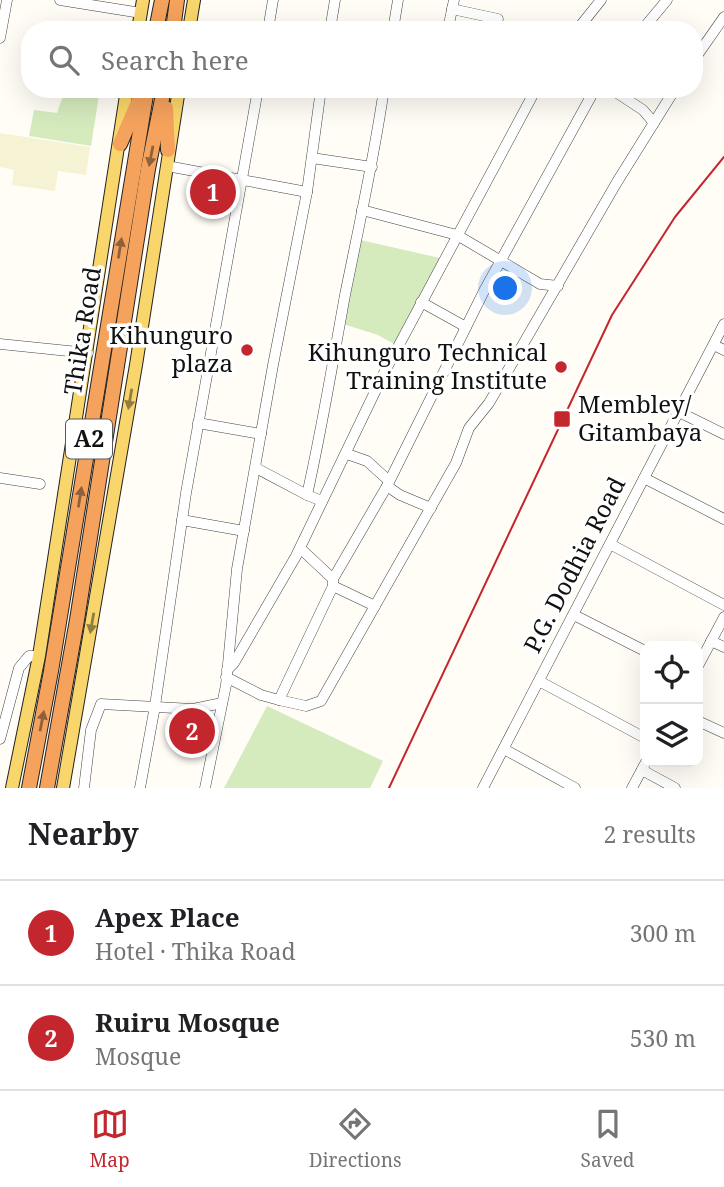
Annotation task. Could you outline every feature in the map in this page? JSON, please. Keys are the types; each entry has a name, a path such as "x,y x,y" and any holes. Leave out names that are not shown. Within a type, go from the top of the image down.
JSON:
{"highway":[{"path":"157,21 159,0"},
{"path":"175,21 178,2"},
{"path":"120,144 141,98"},
{"name":"Thika Road","path":"29,788 51,671 144,98"},
{"name":"Thika Road","path":"47,788 77,620 148,169 162,98"},
{"path":"165,98 168,150"}],"main road":[{"path":"190,21 194,0"},
{"name":"Thika Road","path":"8,786 39,656 126,98"},
{"path":"63,788 136,365 177,98"},
{"path":"94,311 116,276"}],"street":[{"path":"0,38 7,0"},
{"path":"60,0 142,7"},
{"path":"270,21 273,0"},
{"path":"332,21 335,0"},
{"path":"394,21 398,0"},
{"path":"584,21 601,0"},
{"path":"650,21 667,0"},
{"path":"586,1 592,11"},
{"path":"453,4 498,19"},
{"path":"703,47 724,17"},
{"path":"140,788 198,423 257,98"},
{"path":"205,788 227,674 244,531 307,192 320,98"},
{"path":"307,495 372,167 383,98"},
{"path":"227,674 300,548 384,373 532,98"},
{"path":"279,700 333,582 388,484 500,261 590,98"},
{"path":"625,98 643,110 654,123"},
{"path":"227,674 261,695 306,706 321,701 456,463 468,428 489,403 617,182 669,98"},
{"path":"312,158 372,167"},
{"path":"167,166 307,192"},
{"path":"362,210 457,235 540,284 558,286"},
{"path":"421,302 466,327"},
{"name":"P.G. Dodhia Road","path":"483,788 677,411 719,347 724,324"},
{"path":"0,344 88,353"},
{"path":"677,411 724,434"},
{"path":"198,423 261,434"},
{"path":"347,454 367,461 400,495 431,508"},
{"path":"256,468 322,501"},
{"path":"0,478 40,484"},
{"path":"644,478 724,519"},
{"path":"182,520 244,531"},
{"path":"610,544 724,605"},
{"path":"300,548 333,582 375,606"},
{"path":"574,615 640,648"},
{"path":"703,656 724,617"},
{"path":"711,641 724,647"},
{"path":"228,648 243,649"},
{"path":"0,738 19,668 29,656 39,656"},
{"path":"539,681 640,735"},
{"path":"84,788 90,735 101,704 193,709 222,703"},
{"path":"703,722 724,733"},
{"path":"73,733 90,735"},
{"path":"504,749 575,788"},
{"path":"632,788 643,767"},
{"path":"645,767 675,788"}],"shaded area":[{"path":"0,133 90,147 86,175 58,171 55,191 12,185 14,170 0,167"}],"green space":[{"path":"62,98 99,98 91,146 29,136 34,110 57,113"},
{"path":"356,239 440,258 394,344 378,335 340,323"},
{"path":"267,706 383,761 370,788 224,788"}],"railway":[{"path":"389,788 612,315 675,217 724,157"}],"place":[{"name":"Apex Place","path":"213,192"},
{"name":"Kihunguro plaza","path":"247,350"},
{"name":"Kihunguro Technical Training Institute","path":"561,367"},
{"name":"Membley/ Gitambaya","path":"562,419"},
{"name":"Ruiru Mosque","path":"192,731"}]}
